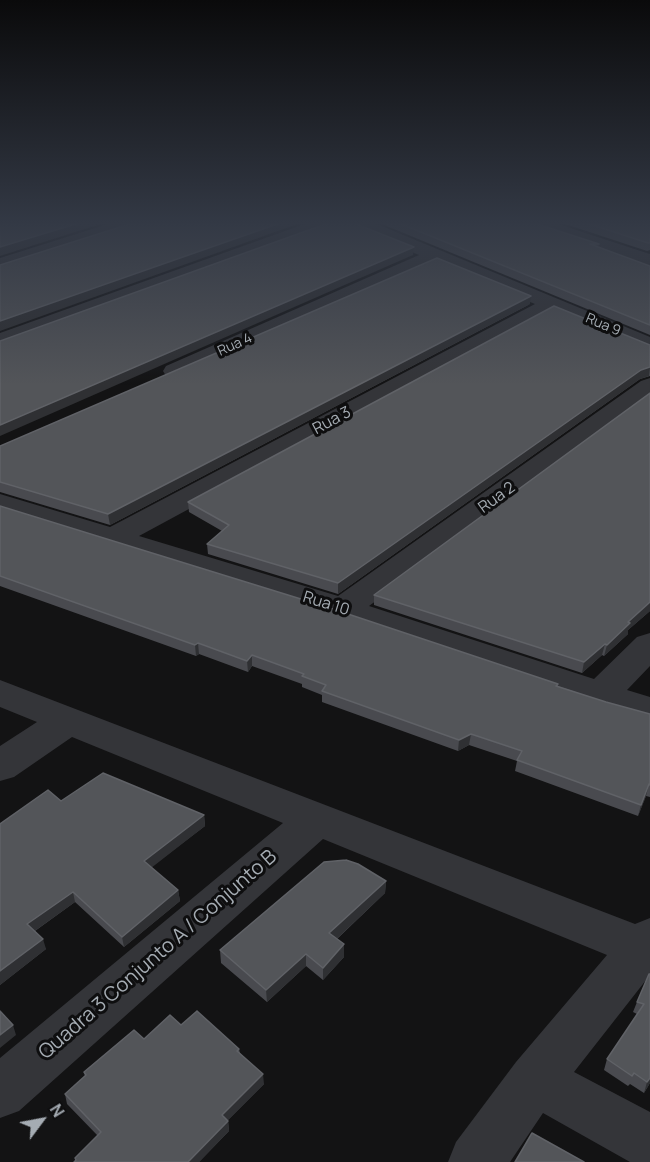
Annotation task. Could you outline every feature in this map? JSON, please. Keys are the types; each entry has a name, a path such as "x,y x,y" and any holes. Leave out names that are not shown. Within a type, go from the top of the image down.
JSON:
{"street":[{"path":"0,341 178,276"},
{"name":"Rua 4","path":"153,381 388,276"},
{"name":"Rua 9","path":"486,276 650,345"},
{"name":"Rua 3","path":"112,538 552,304"},
{"name":"Rua 2","path":"344,609 650,386"},
{"name":"Rua 10","path":"0,503 344,609 650,711"},
{"path":"600,695 650,645"},
{"path":"0,693 317,819 647,944 536,1080 476,1162"},
{"path":"0,766 69,720"},
{"name":"Quadra 3 Conjunto A / Conjunto B","path":"0,1092 317,819"},
{"path":"536,1080 650,1142"}],"building":[{"path":"0,276 128,276 0,321"},
{"path":"180,276 346,276 0,425 0,341"},
{"path":"395,276 482,276 531,296 108,514 0,482 0,446"},
{"path":"530,276 650,276 650,325"},
{"path":"554,306 650,345 650,367 641,370 338,583 207,544 229,525 188,502"},
{"path":"650,393 650,602 607,645 605,644 584,662 374,595"},
{"path":"0,506 330,608 558,684 556,686 650,714 650,785 641,805 517,760 522,751 471,734 459,740 322,691 326,685 302,676 304,674 252,655 247,661 198,643 195,645 0,576"},
{"path":"103,773 204,815 144,861 178,890 122,937 73,892 27,924 43,939 0,971 0,824 48,790 61,801"},
{"path":"346,860 358,864 386,881 329,933 344,944 323,968 306,954 266,990 220,950 324,862"},
{"path":"649,974 650,1078 647,1082 634,1073 632,1076 607,1059 644,1004 637,1002"},
{"path":"0,1011 13,1025 0,1035"},
{"path":"197,1011 263,1074 222,1115 228,1121 188,1162 74,1162 75,1158 101,1132 65,1094 86,1075 84,1072 134,1030 144,1039 170,1015 181,1025"},
{"path":"532,1133 584,1162 515,1162"}]}
